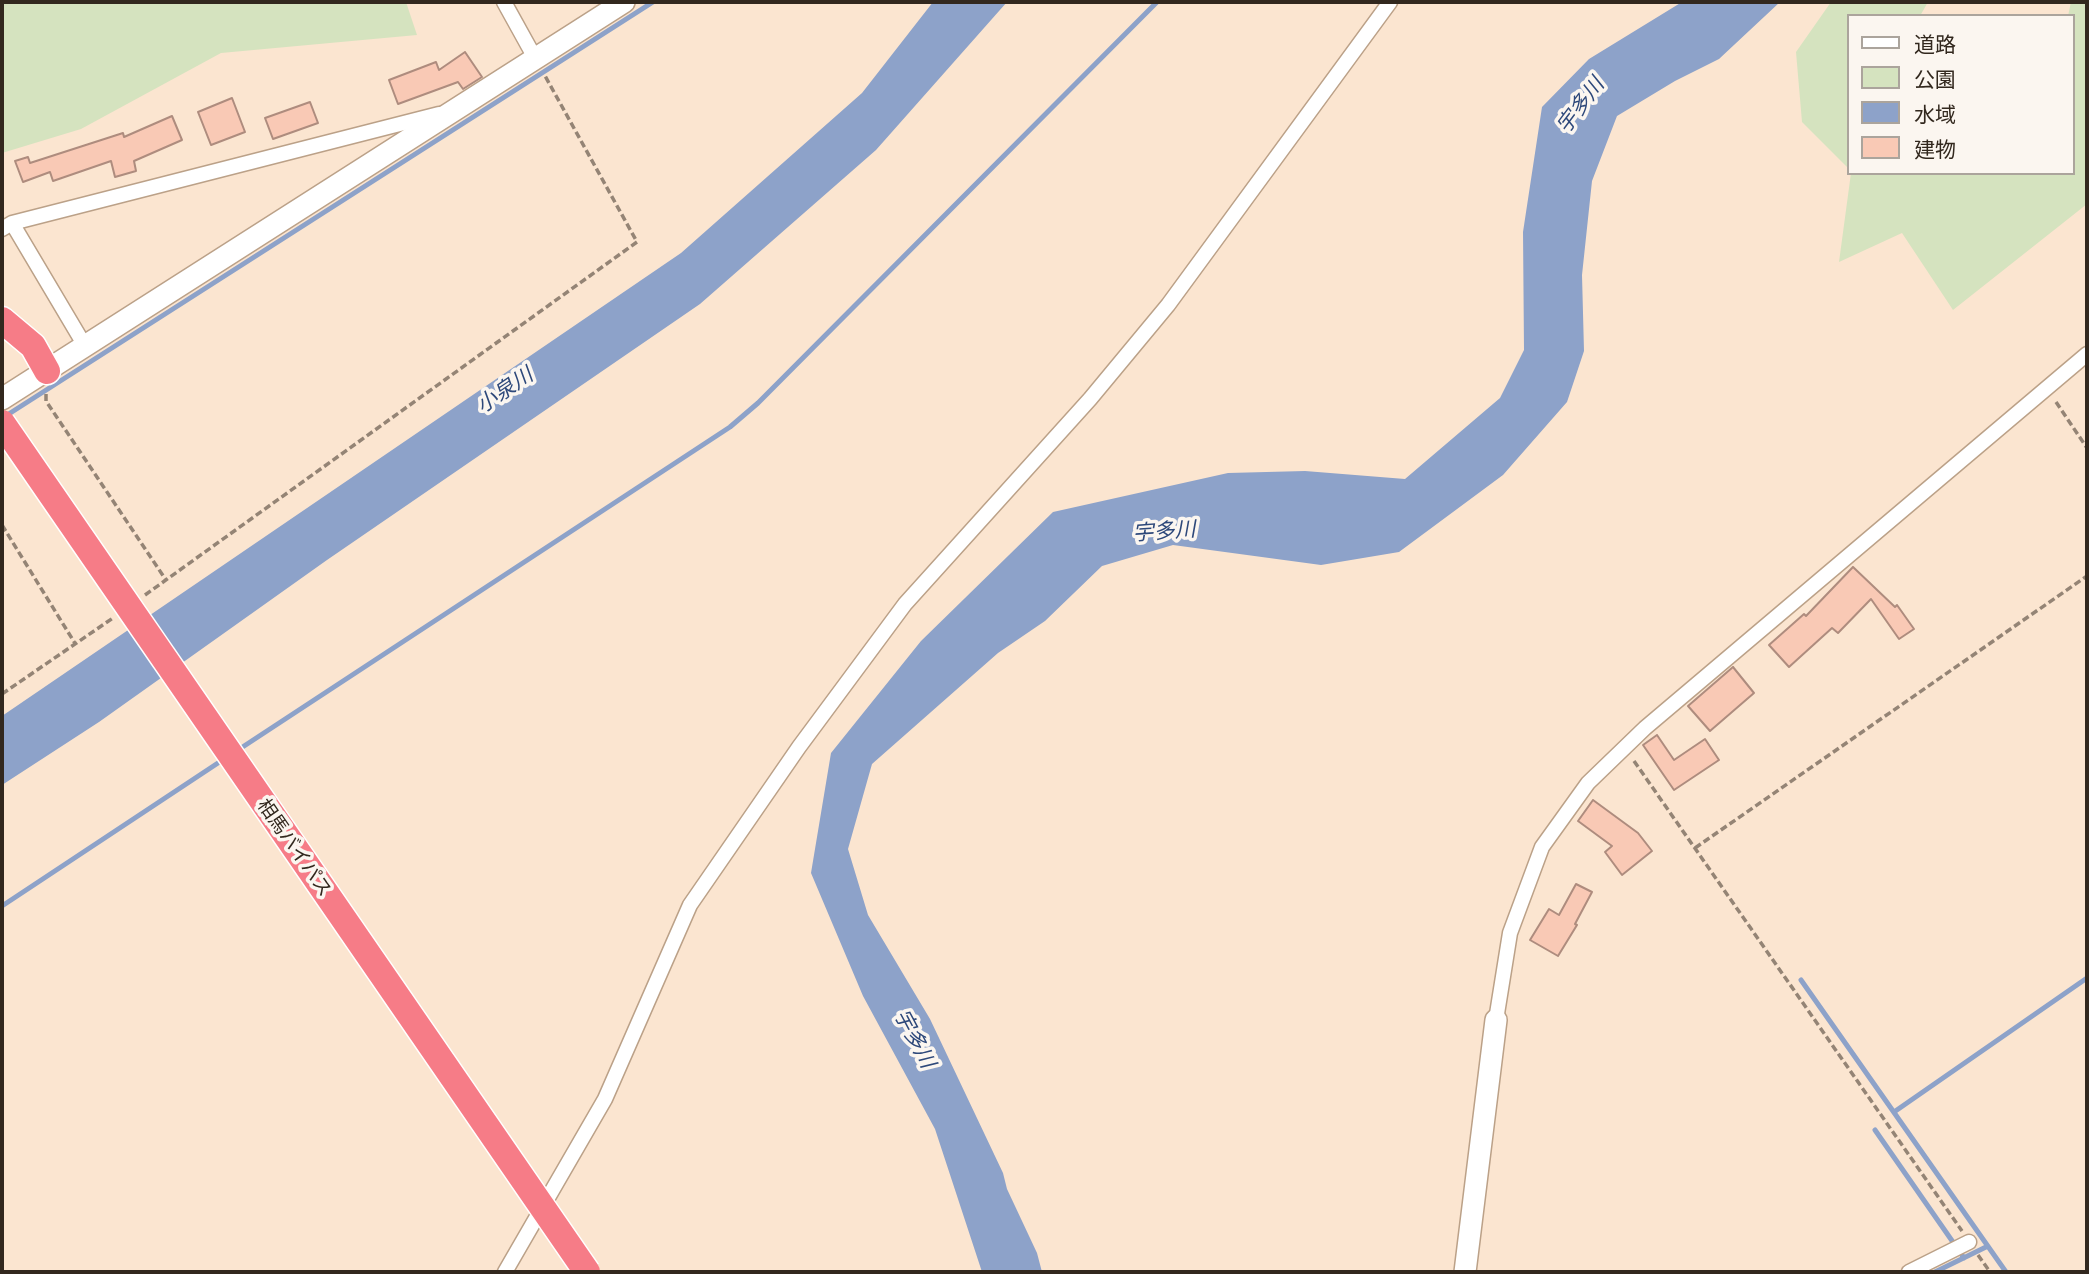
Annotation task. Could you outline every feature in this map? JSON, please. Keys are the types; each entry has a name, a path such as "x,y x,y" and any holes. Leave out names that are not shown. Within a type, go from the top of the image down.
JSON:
{"highway":[{"path":"2,320 33,346 47,371"},
{"name":"相馬バイパス","path":"2,423 587,1272"}],"street":[{"path":"504,2 535,58"},
{"path":"2,399 624,2"},
{"path":"505,1272 605,1099 690,905 791,758 905,604 1090,399 1168,305 1390,2"},
{"path":"85,346 7,226 451,111"},
{"path":"1465,1272 1496,1020 1510,933 1542,847 1588,783 1645,728 2087,354"},
{"path":"1909,1272 1969,1242"}],"path":[{"path":"144,596 636,242 535,58"},
{"path":"47,371 46,401 166,580"},
{"path":"2046,388 2087,448"},
{"path":"2,525 76,645"},
{"path":"1695,849 2087,576"},
{"path":"2,694 121,612"},
{"path":"1624,748 1990,1272"}],"green space":[{"path":"2,2 406,2 417,35 221,53 81,129 2,153"},
{"path":"1831,2 1928,2 1921,14 1848,14 1848,168 1802,122 1796,52"},
{"path":"2071,2 2087,2 2087,204 1953,310 1902,233 1839,262 1851,175 2075,175 2075,14 2068,14"}],"water":[{"name":"小泉川","path":"933,2 1007,2 876,150 700,304 327,560 99,722 2,785 2,716 681,253 862,93"},
{"name":"宇多川","path":"1682,2 1780,2 1719,59 1675,81 1617,116 1592,181 1582,275 1584,351 1567,402 1503,475 1399,552 1321,565 1173,545 1102,566 1045,621 998,653 872,764 848,849 868,915 930,1019 1003,1173 1007,1189 1037,1253 1042,1272 982,1272 935,1129 863,996 811,873 831,753 921,641 1053,512 1228,473 1305,471 1405,479 1500,398 1524,350 1523,232 1542,107 1589,59"}],"building":[{"path":"465,52 482,77 463,89 458,82 398,104 389,80 436,62 439,70"},
{"path":"232,98 245,132 211,145 198,112"},
{"path":"310,102 318,123 273,139 265,118"},
{"path":"172,116 182,140 134,161 136,171 115,177 111,161 53,181 50,172 23,182 15,161 28,157 30,163 123,133 124,137"},
{"path":"1853,567 1895,607 1897,605 1914,629 1899,639 1871,599 1838,633 1832,628 1789,667 1769,645 1804,614 1806,616"},
{"path":"1733,667 1754,693 1710,731 1688,706"},
{"path":"1657,735 1674,760 1705,739 1719,760 1674,790 1643,745"},
{"path":"1593,800 1638,833 1652,851 1622,875 1605,852 1612,846 1578,821"},
{"path":"1576,884 1592,892 1575,924 1577,925 1558,956 1530,940 1549,909 1559,915"}],"waterway":[{"path":"4,417 653,2"},
{"path":"238,750 730,427 758,403 1157,2"},
{"path":"2,906 224,759"},
{"path":"1894,1112 2087,978"},
{"path":"1801,980 2006,1272"},
{"path":"1875,1130 1964,1258"},
{"path":"1935,1272 1988,1246"}]}
